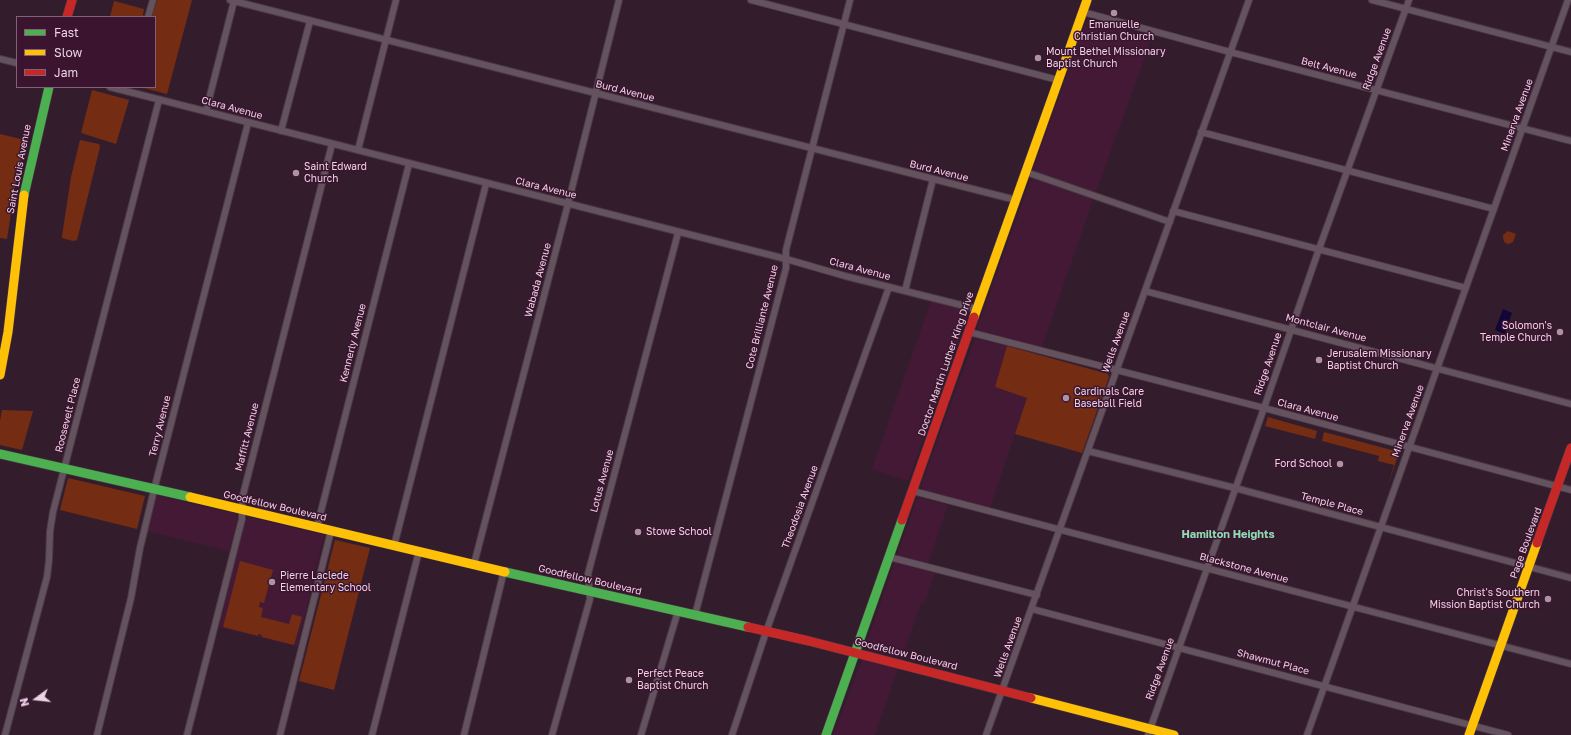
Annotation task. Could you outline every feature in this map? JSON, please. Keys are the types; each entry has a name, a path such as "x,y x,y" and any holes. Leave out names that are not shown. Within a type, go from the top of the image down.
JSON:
{"main road":[{"path":"67,16 72,0"},
{"name":"Doctor Martin Luther King Drive","path":"826,735 854,652 913,491 1087,0"},
{"name":"Saint Louis Avenue","path":"0,375 8,332 22,203 49,88"},
{"name":"Page Boulevard","path":"1469,735 1571,448"},
{"name":"Goodfellow Boulevard","path":"0,454 242,509 589,592 854,652 1003,690 1149,732 1174,735"}],"street":[{"path":"148,16 153,0"},
{"path":"358,150 396,0"},
{"name":"Wabada Avenue","path":"474,564 568,204 619,0"},
{"path":"751,0 1058,80"},
{"name":"Cote Brilliante Avenue","path":"695,615 786,268 786,250 850,0"},
{"name":"Wells Avenue","path":"986,735 1249,0"},
{"path":"1372,0 1571,52"},
{"name":"Ridge Avenue","path":"1149,732 1319,249 1409,0"},
{"name":"Minerva Avenue","path":"1307,735 1568,0"},
{"path":"206,112 232,1"},
{"name":"Burd Avenue","path":"232,1 1016,200"},
{"name":"Belt Avenue","path":"1083,12 1571,141"},
{"path":"281,131 310,21"},
{"path":"0,59 16,63"},
{"name":"Clara Avenue","path":"120,88 130,89 159,100 248,123 678,233 786,259 977,309"},
{"name":"Roosevelt Place","path":"6,735 47,577 50,531 159,100"},
{"name":"Terry Avenue","path":"97,735 131,598 140,548 154,490 248,123"},
{"path":"1202,132 1494,209"},
{"name":"Maffitt Avenue","path":"187,735 242,519 242,500 332,144"},
{"name":"Kennerly Avenue","path":"317,527 409,164"},
{"path":"1026,172 1170,222"},
{"path":"905,291 933,179"},
{"path":"394,546 486,184"},
{"path":"1173,211 1466,288"},
{"name":"Lotus Avenue","path":"552,735 588,606 588,574 678,233"},
{"name":"Theodosia Avenue","path":"732,735 766,632 889,287"},
{"name":"Montclair Avenue","path":"1145,291 1571,404"},
{"name":"Clara Avenue","path":"969,332 1264,408 1571,490"},
{"name":"Temple Place","path":"1088,451 1235,488 1571,578"},
{"name":"Blackstone Avenue","path":"913,491 1571,664"},
{"path":"280,735 331,531"},
{"path":"372,735 419,551"},
{"path":"889,557 1037,595"},
{"path":"464,735 504,571"},
{"name":"Shawmut Place","path":"1032,609 1508,735"},
{"path":"641,735 678,611"}],"shaded area":[{"path":"157,0 192,0 167,94 144,88 156,88 156,16 152,16"},
{"path":"114,1 144,9 143,15 144,16 110,16"},
{"path":"1087,20 1152,37 1096,192 1036,171 1034,166"},
{"path":"92,90 129,100 116,144 81,133"},
{"path":"0,134 25,140 15,187 7,239 0,238"},
{"path":"80,140 99,144 100,147 77,240 73,241 62,238 62,236 71,177"},
{"path":"1033,179 1093,200 1042,347 979,330 977,328 1030,181"},
{"path":"1508,231 1516,234 1513,242 1509,244 1505,243 1503,238 1503,235"},
{"path":"931,301 966,311 967,316 908,481 872,469"},
{"path":"1503,309 1512,313 1505,334 1495,330"},
{"path":"976,339 1007,346 995,387 1027,398 990,508 923,490 921,485"},
{"path":"1007,346 1108,374 1109,377 1082,453 1015,434 1027,398 995,387"},
{"path":"2,410 33,411 22,450 0,445 0,421"},
{"path":"1268,417 1317,431 1315,439 1265,426"},
{"path":"1324,432 1399,452 1388,486 1394,465 1378,461 1379,456 1322,441"},
{"path":"68,478 145,496 137,529 60,510"},
{"path":"157,496 236,514 238,518 229,551 147,531 155,498"},
{"path":"920,498 948,505 928,564 899,557 897,555 917,499"},
{"name":"Pierre Laclede Elementary School","path":"248,517 324,535 297,647 219,627 245,520"},
{"path":"335,540 370,548 334,690 299,681"},
{"path":"240,561 273,570 264,603 260,602 259,607 263,608 261,617 289,624 292,614 302,617 294,645 262,637 262,635 258,634 258,636 223,627"},
{"path":"896,563 935,573 924,604 921,603 902,658 869,650 866,645 894,564"},
{"path":"862,660 898,668 875,735 833,735"}],"traffic: fast":[{"path":"24,195 49,88"},
{"path":"0,454 190,497"},
{"path":"826,735 902,520"},
{"path":"505,572 748,627"}],"traffic: slow":[{"path":"974,317 1087,0"},
{"path":"0,375 8,332 24,195"},
{"path":"190,497 505,572"},
{"path":"1469,735 1537,543"},
{"path":"1031,698 1174,735"}],"traffic: jam":[{"path":"67,16 72,0"},
{"path":"902,520 974,317"},
{"path":"1537,543 1571,448"},
{"path":"748,627 809,641 1031,698"}],"place":[{"name":"Emanuelle Christian Church","path":"1114,13"},
{"name":"Mount Bethel Missionary Baptist Church","path":"1038,58"},
{"name":"Saint Edward Church","path":"296,173"},
{"name":"Solomon's Temple Church","path":"1560,332"},
{"name":"Jerusalem Missionary Baptist Church","path":"1319,360"},
{"name":"Cardinals Care Baseball Field","path":"1066,398"},
{"name":"Ford School","path":"1340,464"},
{"name":"Stowe School","path":"638,532"},
{"name":"Pierre Laclede Elementary School","path":"272,582"},
{"name":"Christ's Southern Mission Baptist Church","path":"1548,599"},
{"name":"Perfect Peace Baptist Church","path":"629,680"}],"district":[{"name":"Hamilton Heights","path":"1228,535"}]}
